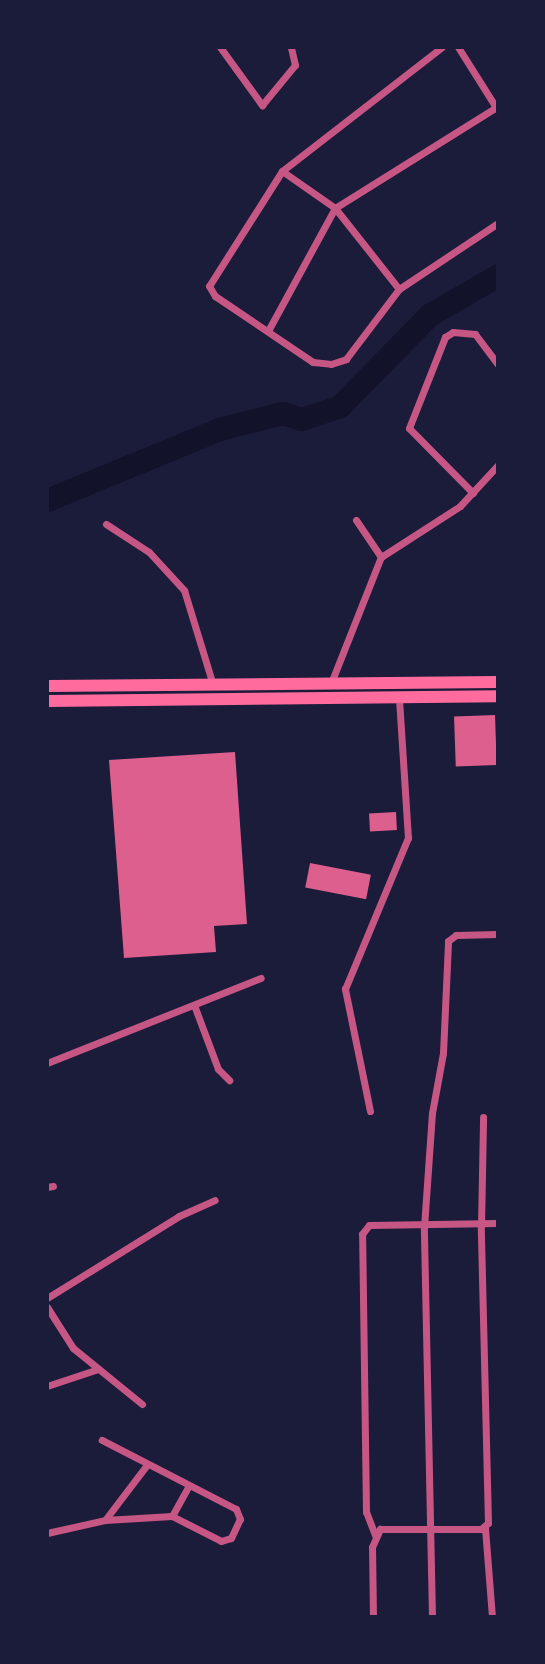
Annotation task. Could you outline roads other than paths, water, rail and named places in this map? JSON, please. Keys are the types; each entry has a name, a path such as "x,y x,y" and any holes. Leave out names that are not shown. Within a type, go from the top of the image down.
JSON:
{"main road":[{"path":"47,686 498,682"},
{"path":"47,701 498,696"}],"street":[{"path":"220,47 262,105 295,65 291,47"},
{"path":"442,47 282,171 209,282 215,296 269,329 313,362 331,364 346,359 399,289 498,223"},
{"path":"269,329 335,208 497,108 458,47"},
{"path":"282,171 335,208 399,289"},
{"path":"473,493 410,428 445,337 453,332 475,334 498,365"},
{"path":"331,683 381,557 419,536 473,493 498,465"},
{"path":"356,520 381,557"},
{"path":"106,524 149,552 184,590 213,685"},
{"path":"370,1111 345,989 408,838 398,697"},
{"path":"432,1617 428,1527 424,1227 432,1113 443,1053 447,941 456,935 498,934"},
{"path":"47,1063 261,978"},
{"path":"194,1004 218,1069 229,1080"},
{"path":"483,1117 481,1226 488,1520 485,1528 492,1617"},
{"path":"47,1298 179,1216 215,1200"},
{"path":"375,1535 369,1530 366,1512 360,1241 369,1225 424,1227 498,1223"},
{"path":"47,1307 63,1337 142,1404"},
{"path":"47,1386 98,1369"},
{"path":"47,1533 105,1520 172,1516 221,1541 231,1538 240,1518 236,1509 146,1466 102,1440"},
{"path":"105,1520 146,1466"},
{"path":"172,1516 188,1487"},
{"path":"375,1535 386,1528 485,1528"},
{"path":"373,1617 375,1535"}],"waterway":[{"path":"47,500 219,429 283,413 301,419 339,407 429,315 498,275"}]}
